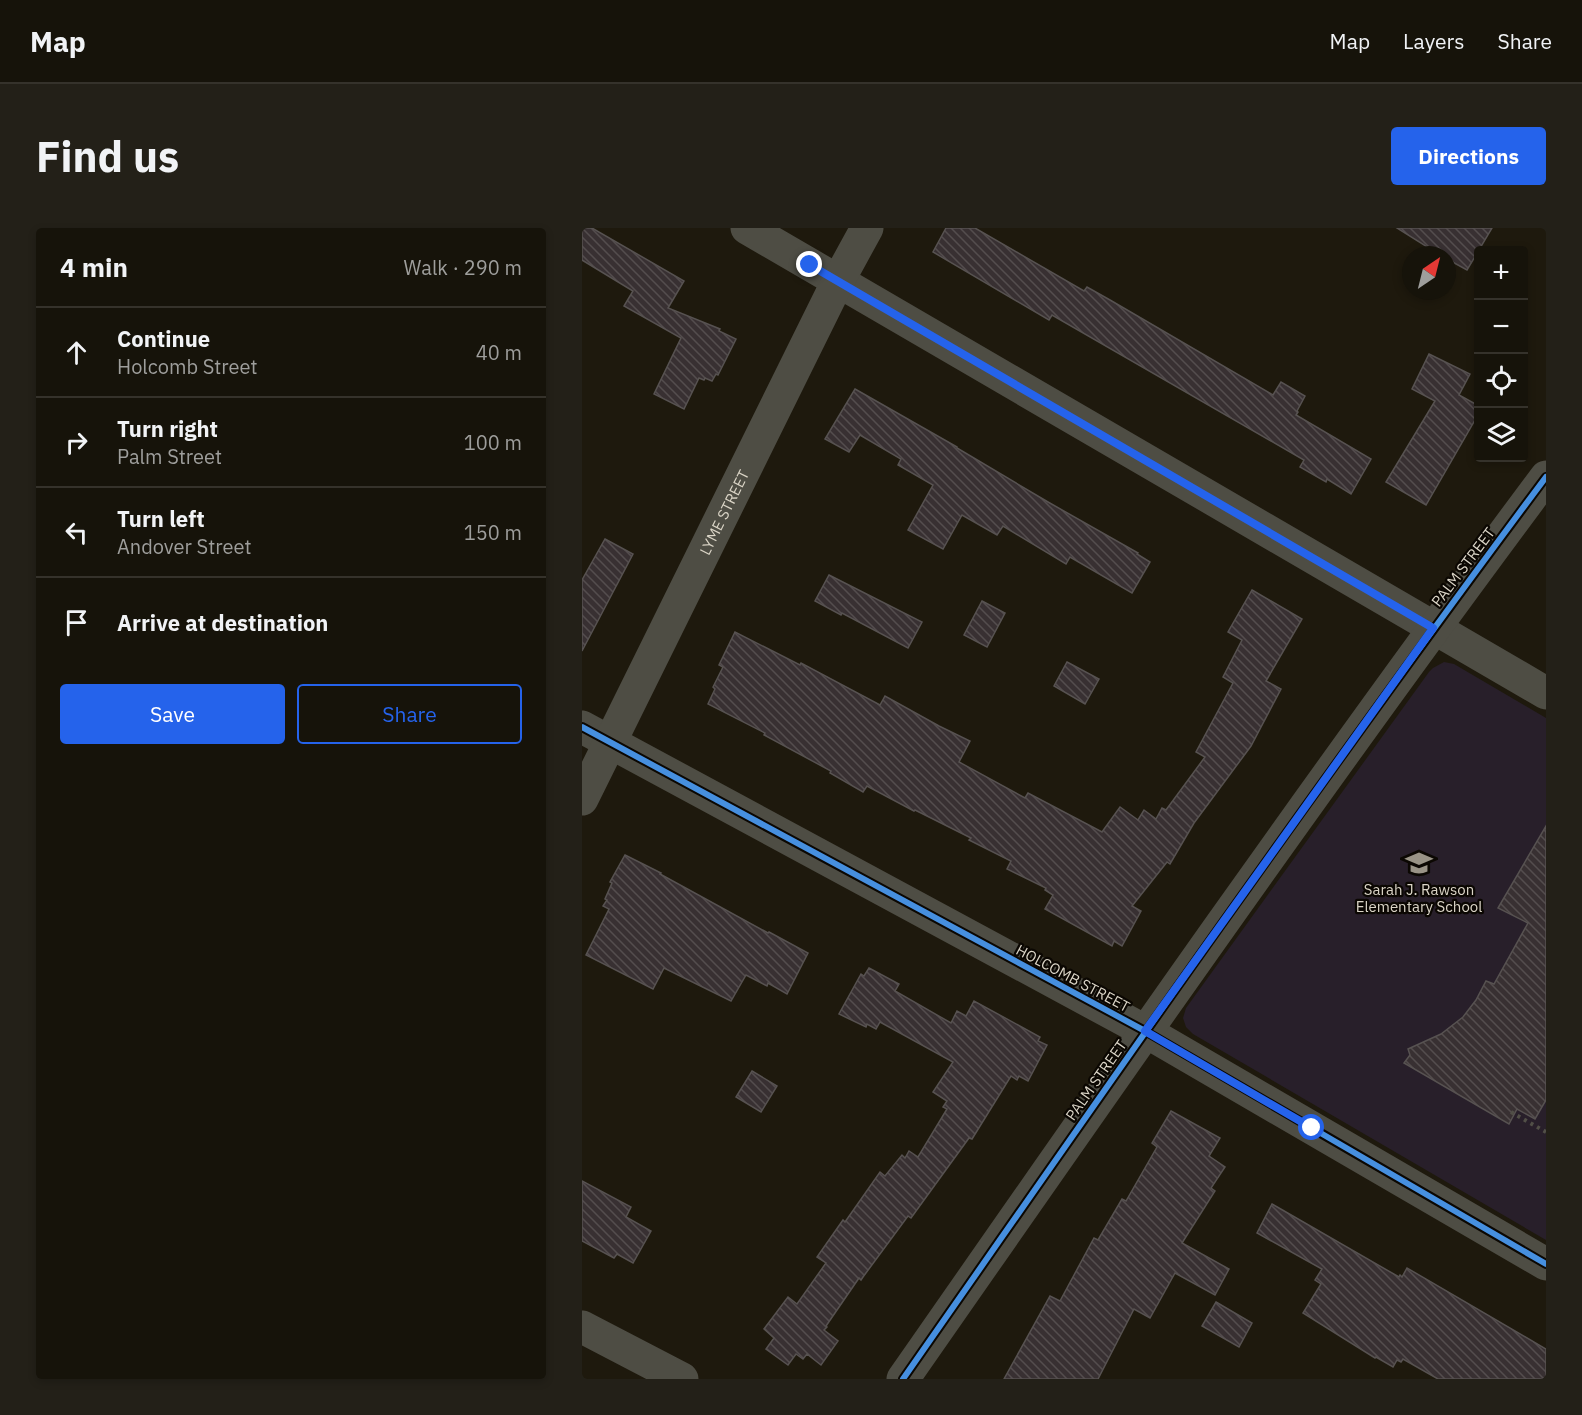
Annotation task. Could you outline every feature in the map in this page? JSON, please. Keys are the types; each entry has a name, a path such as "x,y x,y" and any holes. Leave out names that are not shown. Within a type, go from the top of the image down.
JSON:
{"street":[{"path":"747,228 1546,693"},
{"name":"LYME STREET","path":"582,799 596,735 867,228"},
{"name":"PALM STREET","path":"903,1379 1145,1031 1433,628 1546,477"},
{"name":"HOLCOMB STREET","path":"596,735 1145,1031 1546,1264"},
{"path":"582,1327 681,1379"}],"path":[{"path":"1511,1112 1546,1132"}],"shaded area":[{"name":"Sarah J. Rawson Elementary School","path":"1444,662 1454,664 1546,718 1546,1240 1193,1034 1186,1027 1183,1018 1186,1008 1429,672"}],"building":[{"path":"582,228 592,228 684,281 668,308 720,329 719,331 736,339 718,375 716,374 712,381 699,378 684,409 654,394 681,338 624,306 633,291 582,260"},
{"path":"946,228 975,228 1084,291 1087,287 1273,395 1281,382 1305,396 1296,415 1371,459 1351,494 1327,479 1326,482 1300,467 1304,460 1052,315 1049,320 933,252"},
{"path":"1397,228 1492,228 1481,246 1474,246 1474,258 1467,270 1456,264 1456,246 1426,246"},
{"path":"1429,354 1470,374 1459,395 1474,403 1474,422 1426,505 1386,482 1435,401 1412,389"},
{"path":"855,389 1138,553 1150,562 1132,593 1070,557 1066,564 1003,526 997,535 962,515 943,549 908,530 933,485 898,465 901,459 860,435 849,452 825,439"},
{"path":"605,539 633,554 582,651 582,580"},
{"path":"829,575 922,622 908,648 815,601"},
{"path":"1252,590 1302,619 1266,681 1281,689 1251,746 1194,823 1170,864 1167,862 1132,906 1141,911 1122,946 1114,941 1112,946 1045,909 1053,895 1045,890 1046,888 1007,869 1011,861 969,840 971,838 867,786 863,792 830,773 831,771 764,735 765,733 708,704 723,667 719,665 735,632 800,665 801,663 880,705 885,696 970,741 959,762 1025,798 1028,793 1102,832 1120,807 1138,820 1144,810 1156,819 1162,808 1166,810 1205,757 1196,752 1233,683 1223,677 1242,640 1228,632"},
{"path":"982,601 1005,613 987,647 964,635"},
{"path":"1067,662 1099,679 1085,704 1054,686"},
{"path":"1546,826 1546,1100 1535,1119 1517,1109 1509,1124 1404,1063 1410,1055 1408,1049 1441,1034 1463,1017 1476,1000 1486,981 1494,984 1528,923 1498,908"},
{"path":"625,855 808,953 787,994 768,983 767,986 746,975 731,1001 664,968 653,989 586,955 609,909 603,906 612,883 610,882"},
{"path":"869,968 899,984 895,991 951,1023 957,1011 966,1016 974,1001 1040,1037 1038,1041 1047,1045 1028,1081 1019,1076 1017,1080 1011,1076 972,1139 969,1138 911,1218 908,1216 861,1280 859,1278 824,1330 838,1341 821,1365 807,1354 803,1359 796,1354 788,1365 766,1349 774,1338 764,1329 788,1297 797,1304 826,1263 817,1257 880,1172 885,1176 902,1155 905,1158 909,1151 918,1157 947,1109 943,1107 947,1101 933,1092 953,1062 880,1022 876,1029 867,1024 866,1027 839,1014 861,974 864,976"},
{"path":"752,1071 777,1086 761,1112 736,1097"},
{"path":"1171,1111 1220,1138 1209,1156 1225,1167 1211,1188 1215,1191 1182,1243 1229,1269 1215,1295 1175,1273 1150,1318 1134,1309 1098,1379 1004,1379 1050,1296 1060,1301 1094,1238 1098,1240 1122,1199 1126,1201 1157,1147 1152,1143"},
{"path":"582,1181 631,1207 626,1217 651,1231 633,1263 617,1254 614,1258 582,1241"},
{"path":"1272,1204 1399,1277 1400,1275 1402,1277 1407,1268 1546,1349 1546,1379 1438,1379 1403,1359 1401,1362 1397,1360 1393,1367 1303,1313 1321,1284 1315,1280 1322,1269 1257,1233"},
{"path":"1216,1302 1252,1323 1239,1347 1202,1326"}],"cycle path":[{"path":"903,1379 1301,813 1546,477"},
{"path":"582,727 1145,1031 1546,1264"}],"place":[{"name":"Sarah J. Rawson Elementary School","path":"1419,863"}],"route":[{"path":"810,265 1433,628 1145,1031 1312,1128"}]}
